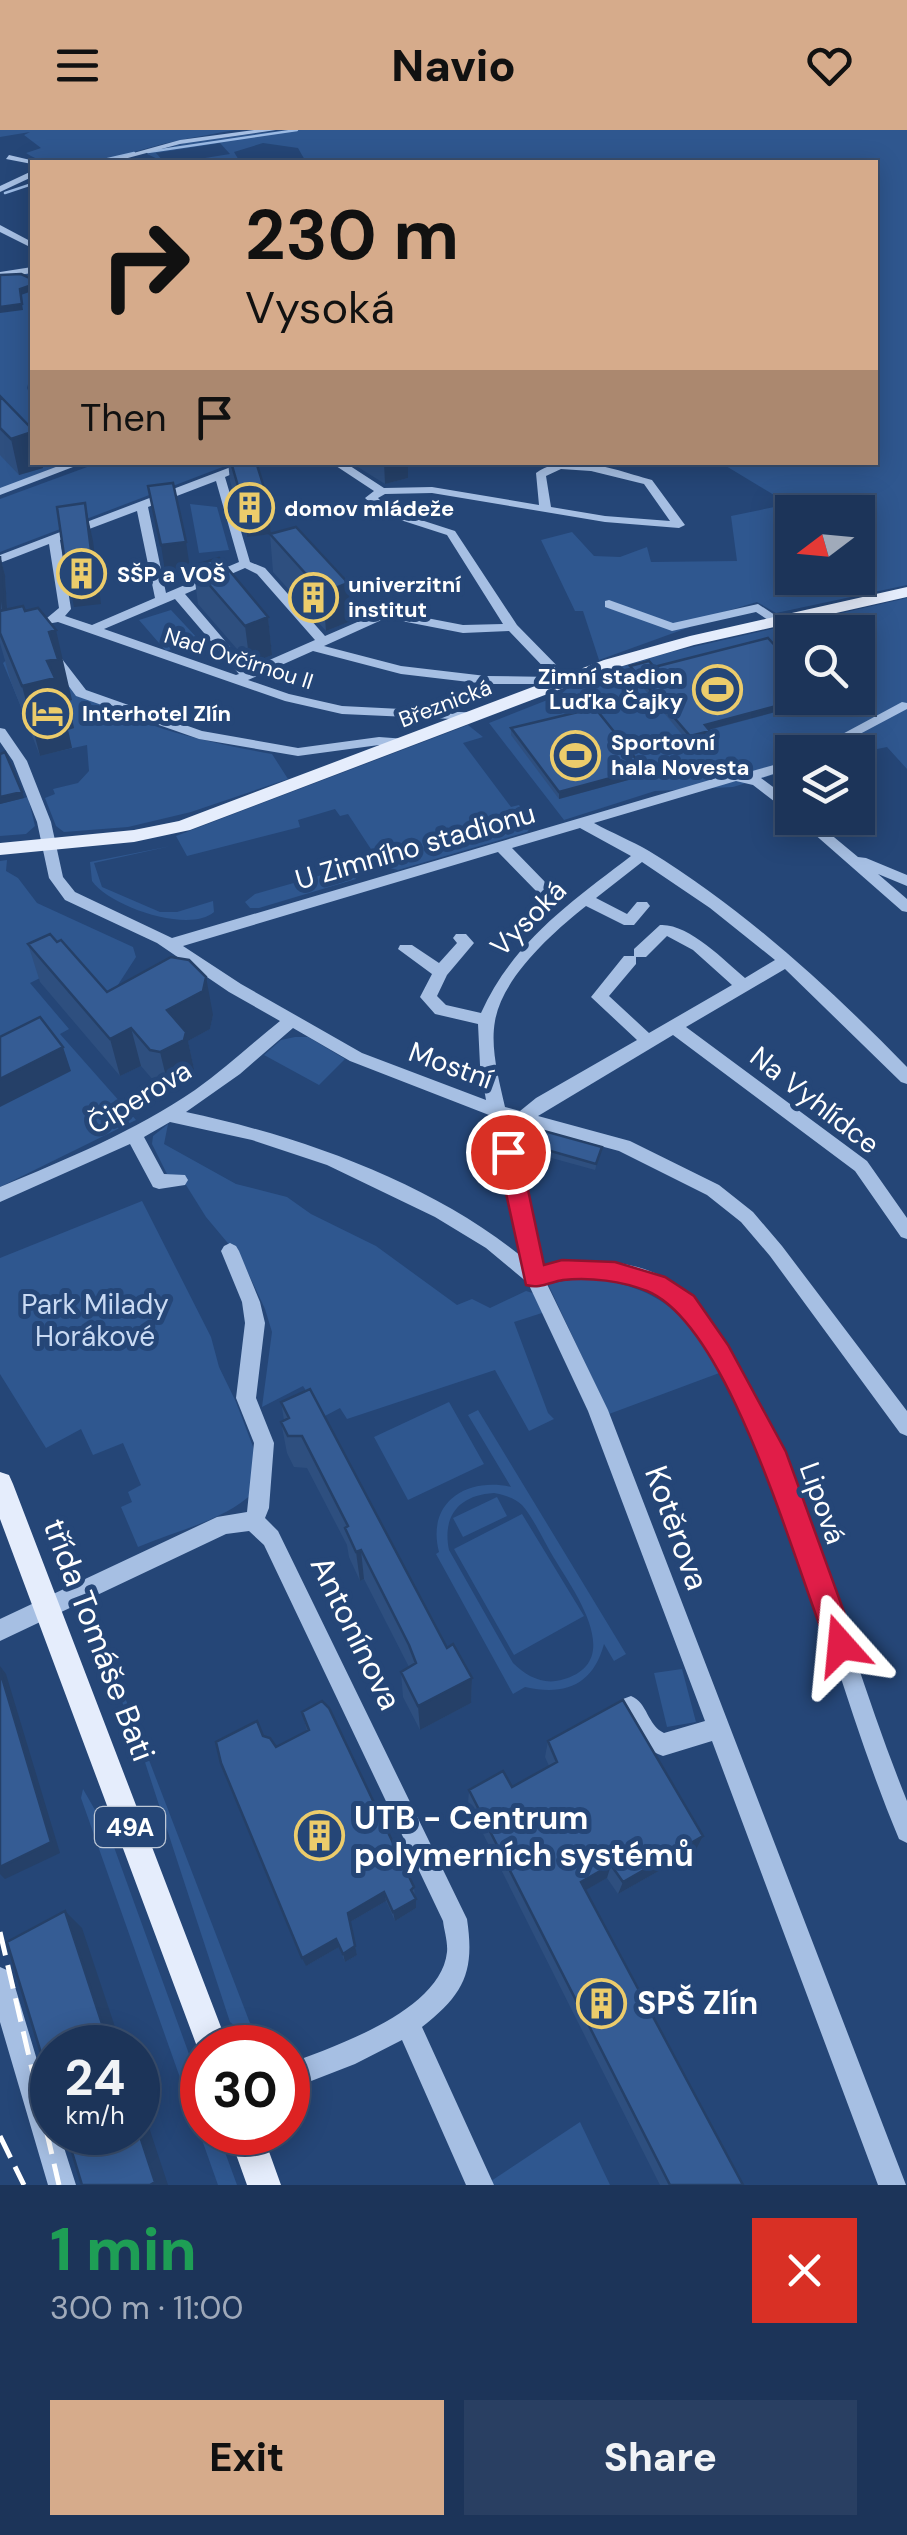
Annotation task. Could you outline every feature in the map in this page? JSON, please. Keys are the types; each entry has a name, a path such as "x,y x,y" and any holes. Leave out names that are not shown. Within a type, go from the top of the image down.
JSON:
{"main road":[{"name":"Březnická","path":"805,615 907,592"},
{"name":"Březnická","path":"0,849 134,836 196,822 564,681 667,647 775,622"},
{"name":"třída Tomáše Bati","path":"0,1484 204,2025"},
{"path":"253,2155 264,2185"}],"street":[{"path":"112,160 199,138 272,130"},
{"path":"9,156 30,161"},
{"path":"6,194 30,176"},
{"path":"0,228 30,244"},
{"path":"2,274 30,270"},
{"path":"0,492 73,465"},
{"path":"0,559 248,465"},
{"path":"340,465 382,490 432,490 546,510 680,525 648,482 570,465 549,467 540,475 546,510"},
{"path":"218,477 245,564"},
{"path":"382,490 371,498 379,509 454,536 512,627 564,681"},
{"path":"142,506 162,602"},
{"path":"36,633 65,609 54,539"},
{"path":"92,630 245,564 261,571 318,644 401,670 486,680 564,681"},
{"path":"179,595 241,678 390,614 463,629 512,627"},
{"path":"610,604 672,627 758,608 775,619"},
{"name":"Nad Ovčírnou II","path":"56,617 342,710 475,716"},
{"path":"46,646 82,692 199,734 298,752 379,741 406,743"},
{"path":"848,735 902,706"},
{"name":"Mostní","path":"0,732 20,761 44,822 56,878 70,896 171,944 291,1021 374,1066 500,1112 624,1146 731,1202 785,1262 907,1428"},
{"path":"747,777 775,769"},
{"path":"747,777 775,796"},
{"name":"U Zimního stadionu","path":"171,944 672,794 747,777"},
{"path":"620,812 639,851"},
{"path":"582,823 639,851 727,909 907,1078"},
{"path":"822,835 907,906"},
{"path":"502,846 544,889"},
{"path":"838,850 907,882"},
{"name":"Vysoká","path":"486,1020 512,971 639,851"},
{"path":"585,899 629,921 642,906"},
{"path":"649,1042 600,997 665,928 698,946 744,986"},
{"path":"461,938 466,944 440,972 428,998 441,1010 486,1020 489,1066 535,1278"},
{"path":"406,949 440,972"},
{"path":"522,1118 786,961"},
{"name":"Čiperova","path":"0,1194 100,1154 169,1115 227,1076 291,1021"},
{"name":"Na Vyhlídce","path":"674,1026 861,1166 907,1232"},
{"name":"Kotěrova","path":"169,1115 253,1133 333,1160 441,1212 492,1243 535,1278 598,1410 892,2185"},
{"path":"134,1134 159,1182 179,1180"},
{"path":"0,1630 224,1524 253,1521 259,1508 264,1443 246,1398 254,1323 252,1302 230,1250"},
{"name":"Lipová","path":"535,1278 562,1270 615,1272 671,1291 685,1303 746,1398 776,1461 907,1832"},
{"name":"Antonínova","path":"253,1521 271,1538 459,1930 460,1965 449,1988 406,2021 342,2057 310,2069"},
{"path":"631,1707 647,1737 663,1745 718,1728"},
{"path":"0,1980 62,2185"},
{"path":"406,2021 480,2185"}],"green space":[{"path":"0,130 235,130 102,160 41,160 26,153 41,148 24,135 30,132 0,137"},
{"path":"285,130 907,130 907,585 875,592 875,495 775,496 724,465 878,465 878,160 305,160 298,148 263,143 234,152 239,160 192,160 230,154 220,143 156,153 160,160 147,154 188,142"},
{"path":"30,276 30,465 68,465 0,489 0,277"},
{"path":"93,465 228,465 0,552 0,499"},
{"path":"190,504 217,507 229,550 199,553"},
{"path":"775,507 775,595 860,595 776,613 757,602 688,623 690,627 599,660 583,611 575,611 541,540 572,532 594,556 620,557 647,547 651,562 737,561 731,516"},
{"path":"907,598 907,769 887,747 875,749 875,735 775,735 775,774 733,787 655,791 564,820 489,723 560,695 577,680 671,652 775,628 775,715 875,715 875,615 833,615"},
{"path":"171,610 199,640 166,651 139,620"},
{"path":"33,637 68,678 101,702 172,732 272,754 288,779 191,812 128,827 64,832 56,826 45,798 55,794 53,789 78,783 89,771 87,745 41,755 3,663"},
{"path":"468,725 483,737 463,743 511,807 519,805 533,825 527,832 398,870 382,866 348,814 340,816 335,809 298,820 300,827 187,856 176,836"},
{"path":"28,797 35,826 26,834 0,836 0,804"},
{"path":"171,846 94,863 102,887 160,912 177,912 213,901 214,912 187,920 150,914 115,899 92,881 90,862"},
{"path":"7,860 6,871 18,878 37,903 133,947 136,957 101,1011 62,967 30,983 69,1029 60,1034 136,1120 0,1187 0,861"},
{"path":"352,869 356,879 259,908 250,908 245,902 255,894"},
{"path":"308,1037 345,1059 319,1085 264,1055 281,1040"},
{"path":"168,1124 164,1144 236,1184 287,1197 311,1214 376,1246 457,1305 472,1299 490,1308 526,1291 536,1294 545,1312 514,1322 548,1413 554,1419 529,1431 495,1370 347,1419 340,1408 323,1417 303,1386 262,1407 272,1332 265,1309 242,1260 206,1217 181,1177 167,1174 152,1144 153,1136"},
{"name":"Park Milady Horákové","path":"142,1201 211,1337 219,1367 255,1452 254,1492 214,1518 138,1547 121,1507 132,1502 128,1492 141,1485 123,1443 93,1455 81,1429 46,1448 0,1374 0,1258"},
{"path":"587,1277 634,1288 668,1306 694,1333 722,1372 609,1414 548,1284"},
{"path":"449,1402 484,1464 408,1500 374,1437"},
{"path":"478,1410 626,1654 614,1661 604,1644 593,1669 565,1688 525,1687 513,1694 436,1554 439,1519 454,1497 479,1486 511,1487 468,1415","holes":["494,1493 516,1500 527,1511 573,1588 590,1625 591,1658 581,1671 561,1680 535,1678 513,1663 449,1550 448,1527 456,1510 471,1498"]},
{"path":"497,1497 507,1516 463,1537 453,1518"},
{"path":"522,1514 584,1616 514,1655 454,1549"},
{"path":"95,1633 101,1635 251,2025 230,2022 141,1750"},
{"path":"682,1669 696,1722 667,1727 654,1673"},
{"path":"83,1789 110,1836 180,2029 180,2078 81,1798"},
{"path":"580,2122 610,2185 485,2185"},
{"path":"207,2155 226,2155 237,2185 218,2185"}],"building":[{"path":"21,274 30,278 30,286 20,289 22,304 0,307 0,275"},
{"path":"0,396 30,427 30,433 11,439 0,428"},
{"path":"232,465 257,465 267,497 242,500"},
{"path":"173,483 186,542 161,545 148,486"},
{"path":"85,503 93,566 66,569 57,507"},
{"path":"296,527 348,583 323,593 270,534"},
{"path":"0,556 3,610 0,611"},
{"path":"219,558 268,617 245,626 193,566"},
{"path":"23,606 25,611 38,608 56,630 49,632 58,659 47,661 55,678 22,686 0,633 0,611"},
{"name":"Zimní stadion Luďka Čajky","path":"768,638 775,646 775,706 705,725 710,731 690,736 630,666 649,661 654,667"},
{"name":"Sportovní hala Novesta","path":"595,708 644,769 559,792 511,728"},
{"path":"5,752 22,792 0,797 0,754"},
{"path":"50,934 57,942 61,940 107,992 171,957 189,960 206,977 203,991 167,1010 186,1032 184,1040 160,1052 150,1050 131,1028 110,1039 28,944"},
{"path":"40,1017 63,1047 0,1079 0,1037"},
{"path":"526,1126 602,1147 596,1164 519,1142"},
{"path":"310,1389 447,1648 453,1644 472,1678 418,1706 401,1672 416,1663 409,1645 361,1550 356,1552 345,1528 348,1526 302,1436 288,1436 281,1422 289,1418 281,1402"},
{"path":"0,1671 51,1842 0,1867"},
{"name":"SPŠ Zlín","path":"623,1700 703,1836 623,1882 611,1865 581,1882 743,2185 670,2185 469,1790 503,1771 512,1787 557,1762 548,1741"},
{"name":"UTB - Centrum polymerních systémů","path":"322,1701 329,1708 414,1887 411,1890 416,1899 393,1912 384,1892 348,1913 355,1946 343,1954 336,1939 302,1958 221,1763 216,1742 257,1721 263,1736 276,1747 309,1730 302,1712"},
{"path":"65,1911 102,2025 32,2025 7,1942"},
{"path":"73,2155 146,2155 155,2182 150,2185 82,2185"}],"waterway":[{"path":"148,152 297,130"},
{"path":"104,160 134,153"},
{"path":"5,193 30,185"}],"railway":[{"path":"0,1932 59,2185"},
{"path":"0,2136 24,2185"}],"place":[{"name":"domov mládeže","path":"249,508"},
{"name":"SŠP a VOŠ","path":"82,574"},
{"name":"univerzitní institut","path":"313,597"},
{"name":"Zimní stadion Luďka Čajky","path":"718,689"},
{"name":"Interhotel Zlín","path":"47,713"},
{"name":"Sportovní hala Novesta","path":"576,755"},
{"name":"UTB - Centrum polymerních systémů","path":"319,1836"},
{"name":"SPŠ Zlín","path":"602,2003"}],"route":[{"path":"508,1152 535,1278 562,1270 587,1270 615,1272 656,1284 685,1303 720,1352 776,1461 841,1645"}]}
